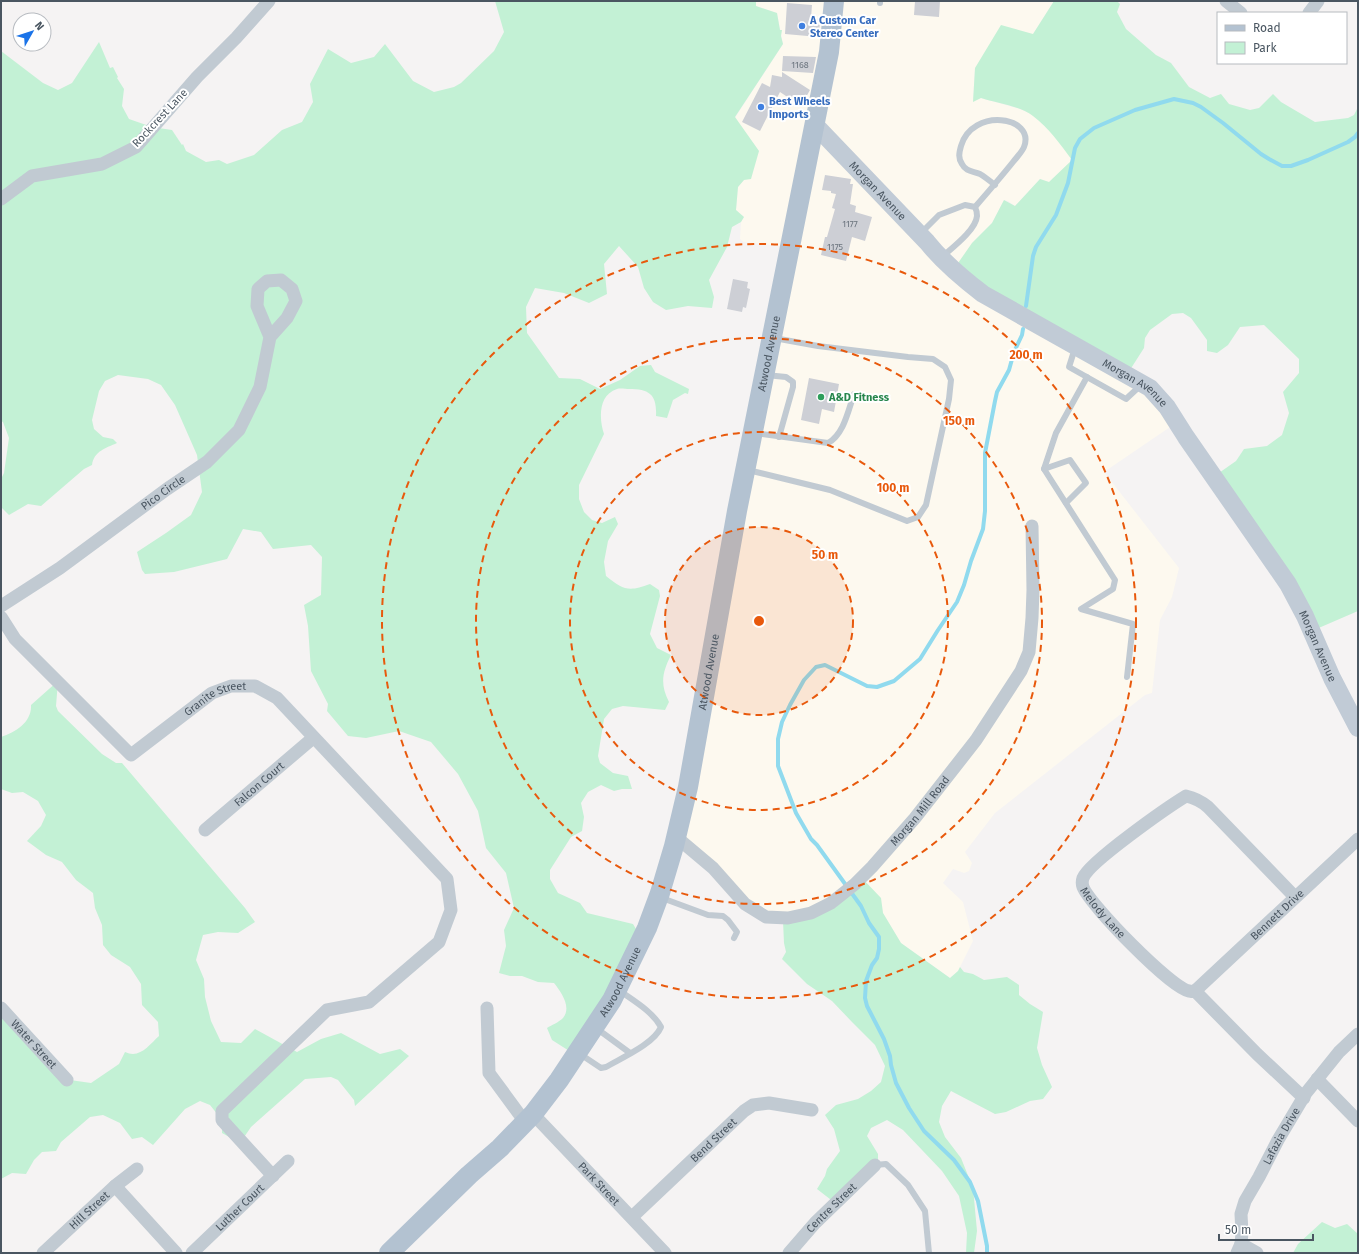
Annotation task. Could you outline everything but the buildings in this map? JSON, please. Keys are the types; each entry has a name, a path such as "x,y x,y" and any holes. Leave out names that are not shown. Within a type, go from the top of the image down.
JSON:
{"main road":[{"name":"Atwood Avenue","path":"389,1253 469,1175 500,1148 529,1118 559,1080 578,1052 617,989 647,928 674,846 675,836 688,787 746,469 829,52 834,1"}],"street":[{"name":"Rockcrest Lane","path":"1,199 32,176 102,164 136,146 197,77 270,1"},
{"path":"1226,1 1240,12"},
{"path":"1310,12 1318,1"},
{"name":"Morgan Avenue","path":"815,125 960,277 983,294 1150,388 1167,407 1186,437 1288,584 1305,616 1332,678 1358,728"},
{"name":"Pico Circle","path":"1,606 60,568 167,489 207,462 239,430 260,386 270,337"},
{"name":"Morgan Mill Road","path":"675,836 713,868 745,904 766,917 788,918 811,913 831,903 855,884 872,867 925,806 976,740 1021,671 1029,652 1033,590 1032,526"},
{"name":"Granite Street","path":"1,618 15,639 131,755 212,693 231,686 255,686 277,698 447,879 451,910 439,942 369,1002 327,1010 222,1112 222,1120 273,1176"},
{"name":"Falcon Court","path":"206,830 313,738"},
{"name":"Melody Lane","path":"1295,897 1208,807 1194,797 1186,796 1137,830 1096,862 1083,876 1082,882 1083,887 1089,896 1113,925 1144,958 1178,985 1188,991 1195,990 1257,1054 1304,1098"},
{"name":"Bennett Drive","path":"1195,990 1358,839"},
{"name":"Water Street","path":"1,1008 67,1080"},
{"path":"487,1008 489,1073 529,1118"},
{"name":"Lafazia Drive","path":"1239,1249 1242,1233 1241,1214 1245,1201 1260,1177 1281,1134 1317,1079 1339,1052 1358,1034"},
{"path":"1317,1079 1358,1121"},
{"name":"Bend Street","path":"632,1217 744,1111 753,1105 769,1103 812,1110"},
{"name":"Park Street","path":"529,1118 632,1217 665,1253"},
{"name":"Luther Court","path":"192,1253 288,1162"},
{"name":"Centre Street","path":"789,1253 815,1223 875,1165"},
{"name":"Hill Street","path":"43,1253 115,1186 137,1169"},
{"path":"115,1186 176,1253"},
{"path":"1239,1249 1257,1253"}],"lane":[{"path":"975,207 995,185 1024,148 1026,139 1022,129 1015,124 996,119 981,123 970,130 963,138 959,154 961,164 966,170 979,174 995,185"},
{"path":"920,234 939,214 965,205 975,207"},
{"path":"941,258 970,231 976,221 977,215 975,207"},
{"path":"746,469 830,490 907,521 918,517 926,505 949,399 951,380 945,367 933,359 818,346 773,338"},
{"path":"1075,346 1069,367 1126,400 1142,384"},
{"path":"765,375 786,377 792,382 793,387 779,437"},
{"path":"1044,469 1056,433 1087,377"},
{"path":"753,433 828,443 835,439 840,433 854,394"},
{"path":"1044,469 1070,460 1086,483 1066,503"},
{"path":"1044,469 1116,580 1113,589 1081,609 1133,624 1126,677"},
{"path":"658,897 708,915 723,916 735,928 737,932 734,938"},
{"path":"578,1052 601,1068 606,1068 651,1039 659,1032 661,1027 659,1023 617,989"},
{"path":"594,1026 630,1053"},
{"path":"875,1165 886,1164 908,1185 925,1211 929,1253"}],"shaded area":[{"path":"756,1 1054,1 1033,34 975,68 973,101 981,98 1020,109 1033,115 1050,131 1073,160 1049,182 1040,179 1015,206 1004,200 992,223 972,243 1125,372 1176,423 1104,472 1179,568 1172,597 1160,620 1152,693 1145,695 995,813 965,852 972,863 969,871 964,873 953,869 943,883 963,902 973,941 958,971 950,978 901,943 883,913 880,898 810,914 763,915 684,841 790,247 744,242 740,239 741,222 744,217 736,210 738,187 744,180 759,151 735,118 783,44 777,13 756,6"}],"green space":[{"path":"495,1 756,1 756,6 777,13 780,30 782,30 781,36 783,44 735,117 759,151 751,179 744,180 738,187 736,210 744,217 741,222 732,227 727,247 709,280 714,297 712,308 688,306 666,310 653,302 644,288 638,267 619,246 604,264 607,294 589,303 564,293 535,288 526,307 527,333 559,378 580,379 600,389 620,380 640,366 651,365 655,372 689,389 688,394 685,393 673,400 667,418 656,416 653,398 647,392 642,390 617,389 606,396 603,402 601,415 604,434 579,485 579,499 584,512 592,520 602,523 615,517 618,524 608,541 604,562 606,576 622,587 631,589 650,584 659,590 660,596 650,634 657,648 671,655 663,678 664,690 669,702 665,710 623,706 612,709 604,719 598,756 600,763 613,773 628,776 632,789 614,791 601,785 588,792 581,803 584,817 582,831 571,837 550,870 550,879 558,893 580,903 587,913 633,924 642,939 574,1054 552,1040 547,1028 563,1018 566,1009 566,1004 560,991 554,983 538,982 522,976 510,976 499,973 506,946 504,930 514,908 506,873 486,848 478,811 458,774 431,742 399,731 366,738 348,736 327,711 328,704 311,671 308,626 304,605 321,595 322,557 311,545 273,549 261,532 243,529 227,559 174,572 145,574 142,570 137,552 191,515 202,492 197,455 175,405 161,385 148,379 118,375 105,381 99,391 92,420 94,429 103,437 113,439 117,443 98,453 93,460 92,465 84,469 41,506 28,504 9,515 1,507 1,479 4,473 9,438 3,422 1,421 1,51 43,83 58,90 72,83 99,42 110,68 113,67 118,77 117,78 124,89 122,106 129,119 152,127 172,130 182,145 183,144 186,151 206,162 219,160 227,164 254,155 282,130 302,122 313,102 310,84 328,49 351,63 374,57 385,44 413,81 434,92 454,87 461,83 494,51 504,32"},
{"path":"1054,1 1117,1 1120,4 1117,12 1126,29 1156,55 1171,63 1189,87 1210,98 1221,94 1229,104 1250,110 1259,108 1273,94 1281,102 1315,122 1348,118 1354,115 1358,107 1358,611 1314,630 1216,475 1236,461 1244,449 1267,446 1282,435 1289,413 1283,392 1299,373 1299,359 1264,325 1240,327 1228,345 1217,353 1207,351 1207,340 1191,318 1183,313 1172,314 1150,330 1145,338 1144,348 1128,373 983,294 956,266 972,243 992,223 1004,200 1015,206 1040,179 1049,182 1072,160 1049,131 1028,113 1015,107 981,98 973,102 975,68 1001,25 1033,34"},
{"path":"58,681 56,706 58,711 102,754 116,763 122,763 245,908 255,922 238,933 218,932 203,935 196,960 204,979 205,997 211,1021 221,1042 241,1043 255,1029 297,1052 321,1039 341,1033 380,1054 400,1049 409,1056 355,1106 354,1100 338,1080 331,1077 305,1079 251,1127 238,1146 231,1138 222,1133 222,1120 210,1105 200,1101 185,1109 153,1145 142,1137 132,1139 120,1123 103,1115 90,1117 61,1142 56,1151 42,1152 34,1160 26,1174 12,1173 1,1179 1,1006 70,1080 91,1083 119,1064 125,1052 135,1054 140,1052 148,1047 159,1036 158,1022 142,1005 141,984 130,967 111,955 103,945 102,925 95,908 93,893 76,880 62,862 46,855 27,841 41,826 46,815 38,801 23,792 12,793 1,789 1,737 22,726 29,716 31,705"},
{"path":"862,878 881,898 883,913 901,943 950,978 958,971 960,967 964,972 973,974 984,980 1007,977 1019,985 1019,995 1043,1012 1037,1048 1042,1065 1052,1087 1043,1099 1030,1101 1006,1112 995,1114 951,1091 942,1106 939,1122 945,1137 961,1158 973,1188 977,1231 974,1253 966,1253 967,1233 959,1196 942,1171 903,1130 887,1120 871,1128 867,1136 878,1154 878,1162 835,1203 817,1189 825,1176 827,1169 840,1151 834,1129 825,1115 836,1105 858,1099 871,1091 881,1082 885,1066 875,1045 832,1001 807,984 782,959 786,952 783,921 810,914"},
{"path":"1322,1222 1335,1228 1347,1224 1358,1234 1358,1253 1293,1253 1298,1244"}],"waterway":[{"path":"1026,306 1033,256 1036,247 1056,215 1068,183 1075,148 1080,139 1094,128 1135,110 1174,99 1193,103 1201,107 1261,154 1282,166 1291,166 1308,160 1348,142 1358,133"},
{"path":"987,1253 978,1201 970,1182 954,1160 924,1131 909,1108 896,1083 890,1056 884,1039 867,1006 865,998 866,981 872,965 877,958 879,937 869,923 861,906 817,845 811,839 796,813 778,766 778,739 782,722 790,705 804,680 816,667 825,665 867,686 877,687 894,681 920,659 957,602 983,529 985,511 985,453 997,392 1009,370 1023,329"}],"place":[{"name":"A Custom Car Stereo Center","path":"802,26"},
{"name":"Best Wheels Imports","path":"761,107"},
{"name":"A&D Fitness","path":"821,397"}]}
